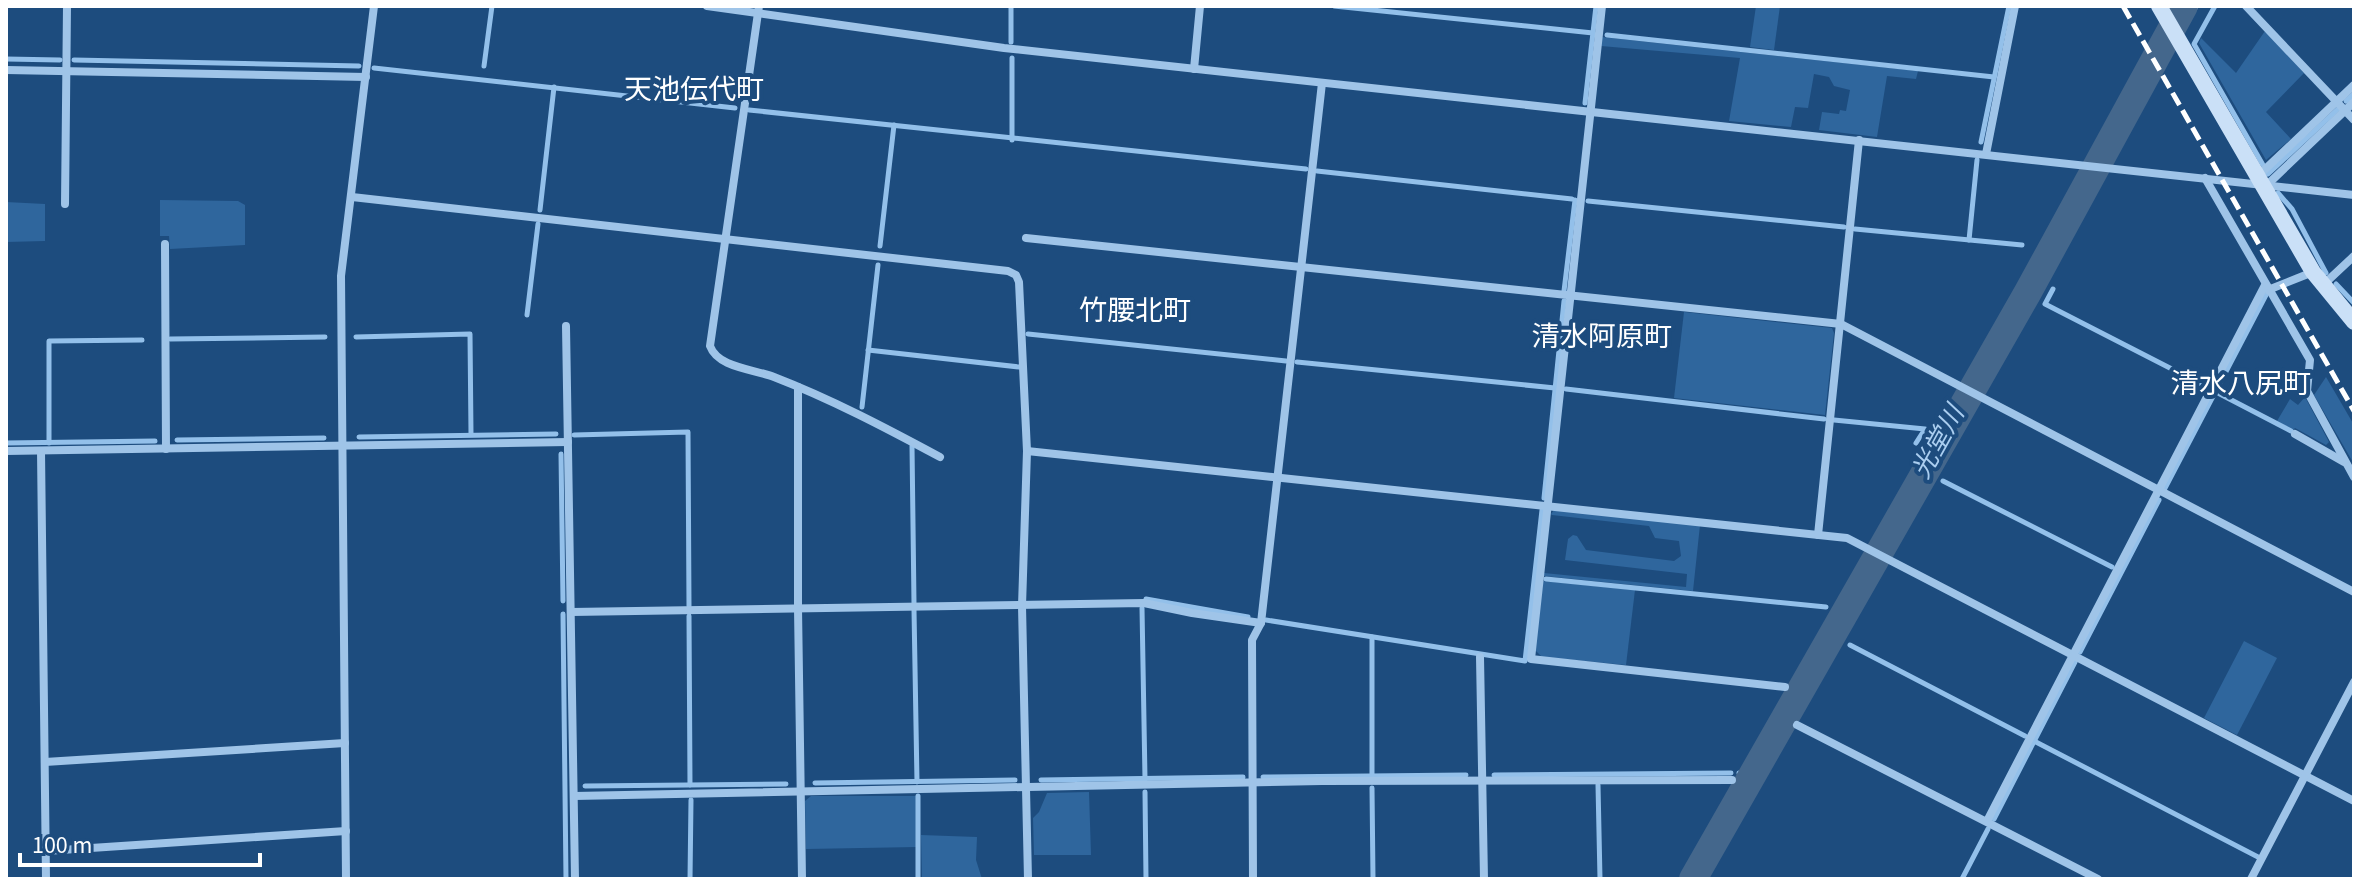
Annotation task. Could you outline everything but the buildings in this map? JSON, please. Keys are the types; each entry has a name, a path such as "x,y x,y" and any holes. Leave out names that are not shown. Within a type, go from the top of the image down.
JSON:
{"street":[{"path":"65,204 67,6"},
{"path":"346,879 341,276 374,6"},
{"path":"707,6 758,9 1004,48 2205,178 2263,181 2354,195"},
{"path":"1194,69 1200,6"},
{"path":"1602,6 1531,659 1785,687"},
{"path":"1986,154 2015,6"},
{"path":"2246,6 2354,120"},
{"path":"758,9 710,346 713,354 723,361 821,395 940,457"},
{"path":"2162,12 2318,278 2354,322"},
{"path":"6,70 366,77"},
{"path":"1253,879 1252,640 1261,623 1322,83"},
{"path":"2263,181 2354,85"},
{"path":"2263,181 2354,102"},
{"path":"1818,535 1859,140"},
{"path":"2205,178 2310,360 2307,391 2354,477"},
{"path":"352,197 1008,271 1016,275 1019,282 1027,451 1022,606 1028,879"},
{"path":"1026,238 1841,324 2354,592"},
{"path":"165,244 166,449"},
{"path":"2267,288 2318,278 2354,256"},
{"path":"1987,821 2267,288"},
{"path":"566,326 575,879"},
{"path":"798,387 802,879"},
{"path":"2295,434 2345,462"},
{"path":"6,451 568,442"},
{"path":"41,451 46,879"},
{"path":"1027,451 1847,538 2354,801"},
{"path":"571,612 1144,603 1261,623"},
{"path":"1480,657 1484,879"},
{"path":"2251,879 2354,682"},
{"path":"1797,725 2098,879"},
{"path":"45,762 345,743"},
{"path":"574,796 1252,783 1732,780"},
{"path":"46,851 346,831"}],"shaded area":[{"path":"1756,6 1780,6 1774,50 1750,47"},
{"path":"2265,31 2304,73 2266,112 2291,139 2266,160 2199,43 2201,38 2236,73"},
{"path":"1602,37 1918,71 1916,79 1887,76 1877,137 1819,130 1822,112 1839,114 1840,110 1846,111 1850,90 1834,86 1829,77 1814,74 1808,108 1795,107 1791,127 1729,121 1740,58 1601,46"},
{"path":"160,200 238,201 245,205 245,245 170,249 169,236 160,236"},
{"path":"6,202 45,204 45,241 6,242"},
{"path":"1684,312 1832,328 1825,415 1674,398"},
{"path":"2326,377 2354,425 2354,464 2314,395"},
{"path":"2305,397 2329,442 2326,445 2277,421 2290,399 2298,405"},
{"path":"1555,509 1700,525 1693,591 1544,576 1544,573 1686,587 1687,574 1565,560 1568,539 1573,535 1586,550 1674,561 1681,556 1679,541 1655,538 1649,526 1552,515"},
{"path":"1543,581 1635,590 1626,665 1542,657 1535,650"},
{"path":"2244,641 2277,658 2237,735 2204,718"},
{"path":"1089,792 1091,855 1034,855 1033,818 1047,793"},
{"path":"811,796 916,796 917,847 806,849 805,801"},
{"path":"921,835 977,837 976,860 982,879 922,879"}],"water":[{"path":"2177,6 2198,6 2180,37 2170,19"}],"waterway":[{"path":"484,66 492,6"},
{"path":"1011,6 1011,42"},
{"path":"1334,6 1593,33"},
{"path":"1585,103 1596,6"},
{"path":"1981,142 2009,6"},
{"name":"光堂川","path":"1693,879 2028,292 2184,6"},
{"path":"2215,6 2194,44 2263,165"},
{"path":"1607,35 1994,77"},
{"path":"1012,58 1012,140"},
{"path":"6,59 60,60"},
{"path":"74,60 359,66"},
{"path":"374,68 735,108"},
{"path":"540,210 554,87"},
{"path":"2346,101 2354,94"},
{"path":"2268,174 2338,109"},
{"path":"749,110 1306,169"},
{"path":"880,246 894,125"},
{"path":"1969,240 1977,160"},
{"path":"1317,171 1572,199"},
{"path":"2278,193 2292,209 2326,273"},
{"path":"1564,291 1575,200"},
{"path":"1588,201 1844,227"},
{"path":"527,315 538,224"},
{"path":"1855,229 2022,245"},
{"path":"2041,247 2050,252"},
{"path":"862,407 878,265"},
{"name":"光堂川","path":"2035,279 2041,283"},
{"path":"2336,284 2354,303"},
{"path":"2053,289 2045,304 2205,386"},
{"path":"2164,490 2266,295"},
{"path":"1544,498 1564,301"},
{"path":"356,337 470,334 471,434"},
{"path":"1028,334 1286,361"},
{"path":"170,339 325,337"},
{"path":"49,443 49,341 142,340"},
{"path":"868,350 1019,367"},
{"path":"1297,362 1555,388"},
{"path":"1566,389 1824,419"},
{"path":"2216,392 2291,431"},
{"path":"1834,420 1925,429 1916,443"},
{"path":"574,435 688,432 689,606"},
{"path":"359,437 556,434"},
{"path":"177,440 324,438"},
{"path":"6,443 155,441"},
{"path":"912,446 914,603"},
{"path":"1927,448 1937,452"},
{"path":"561,454 563,601"},
{"name":"光堂川","path":"1925,472 1932,475"},
{"path":"1943,481 2112,567"},
{"path":"2080,652 2159,500"},
{"path":"1266,620 1525,661 1542,510"},
{"path":"1546,579 1826,607"},
{"path":"1146,599 1248,617"},
{"path":"1142,608 1145,779"},
{"path":"1837,608 1848,609"},
{"path":"914,610 917,782"},
{"path":"563,614 566,879"},
{"path":"689,616 690,785"},
{"path":"1832,636 1840,640"},
{"path":"1372,637 1372,776"},
{"path":"1850,645 2025,736"},
{"path":"1994,819 2075,662"},
{"path":"2034,741 2258,857"},
{"path":"1494,775 1731,773"},
{"path":"1739,773 1755,773"},
{"path":"1263,777 1466,775"},
{"path":"1041,780 1243,777"},
{"path":"815,783 1015,780"},
{"path":"585,786 786,784"},
{"path":"1598,785 1600,879"},
{"path":"1372,788 1373,879"},
{"path":"1145,792 1146,879"},
{"path":"918,796 918,879"},
{"path":"690,879 691,800"},
{"path":"1962,879 1988,829"}],"railway":[{"path":"2123,6 2354,411"}],"district":[{"name":"天池伝代町","path":"694,90"},
{"name":"竹腰北町","path":"1135,311"},
{"name":"清水阿原町","path":"1602,337"},
{"name":"清水八尻町","path":"2241,384"}]}
